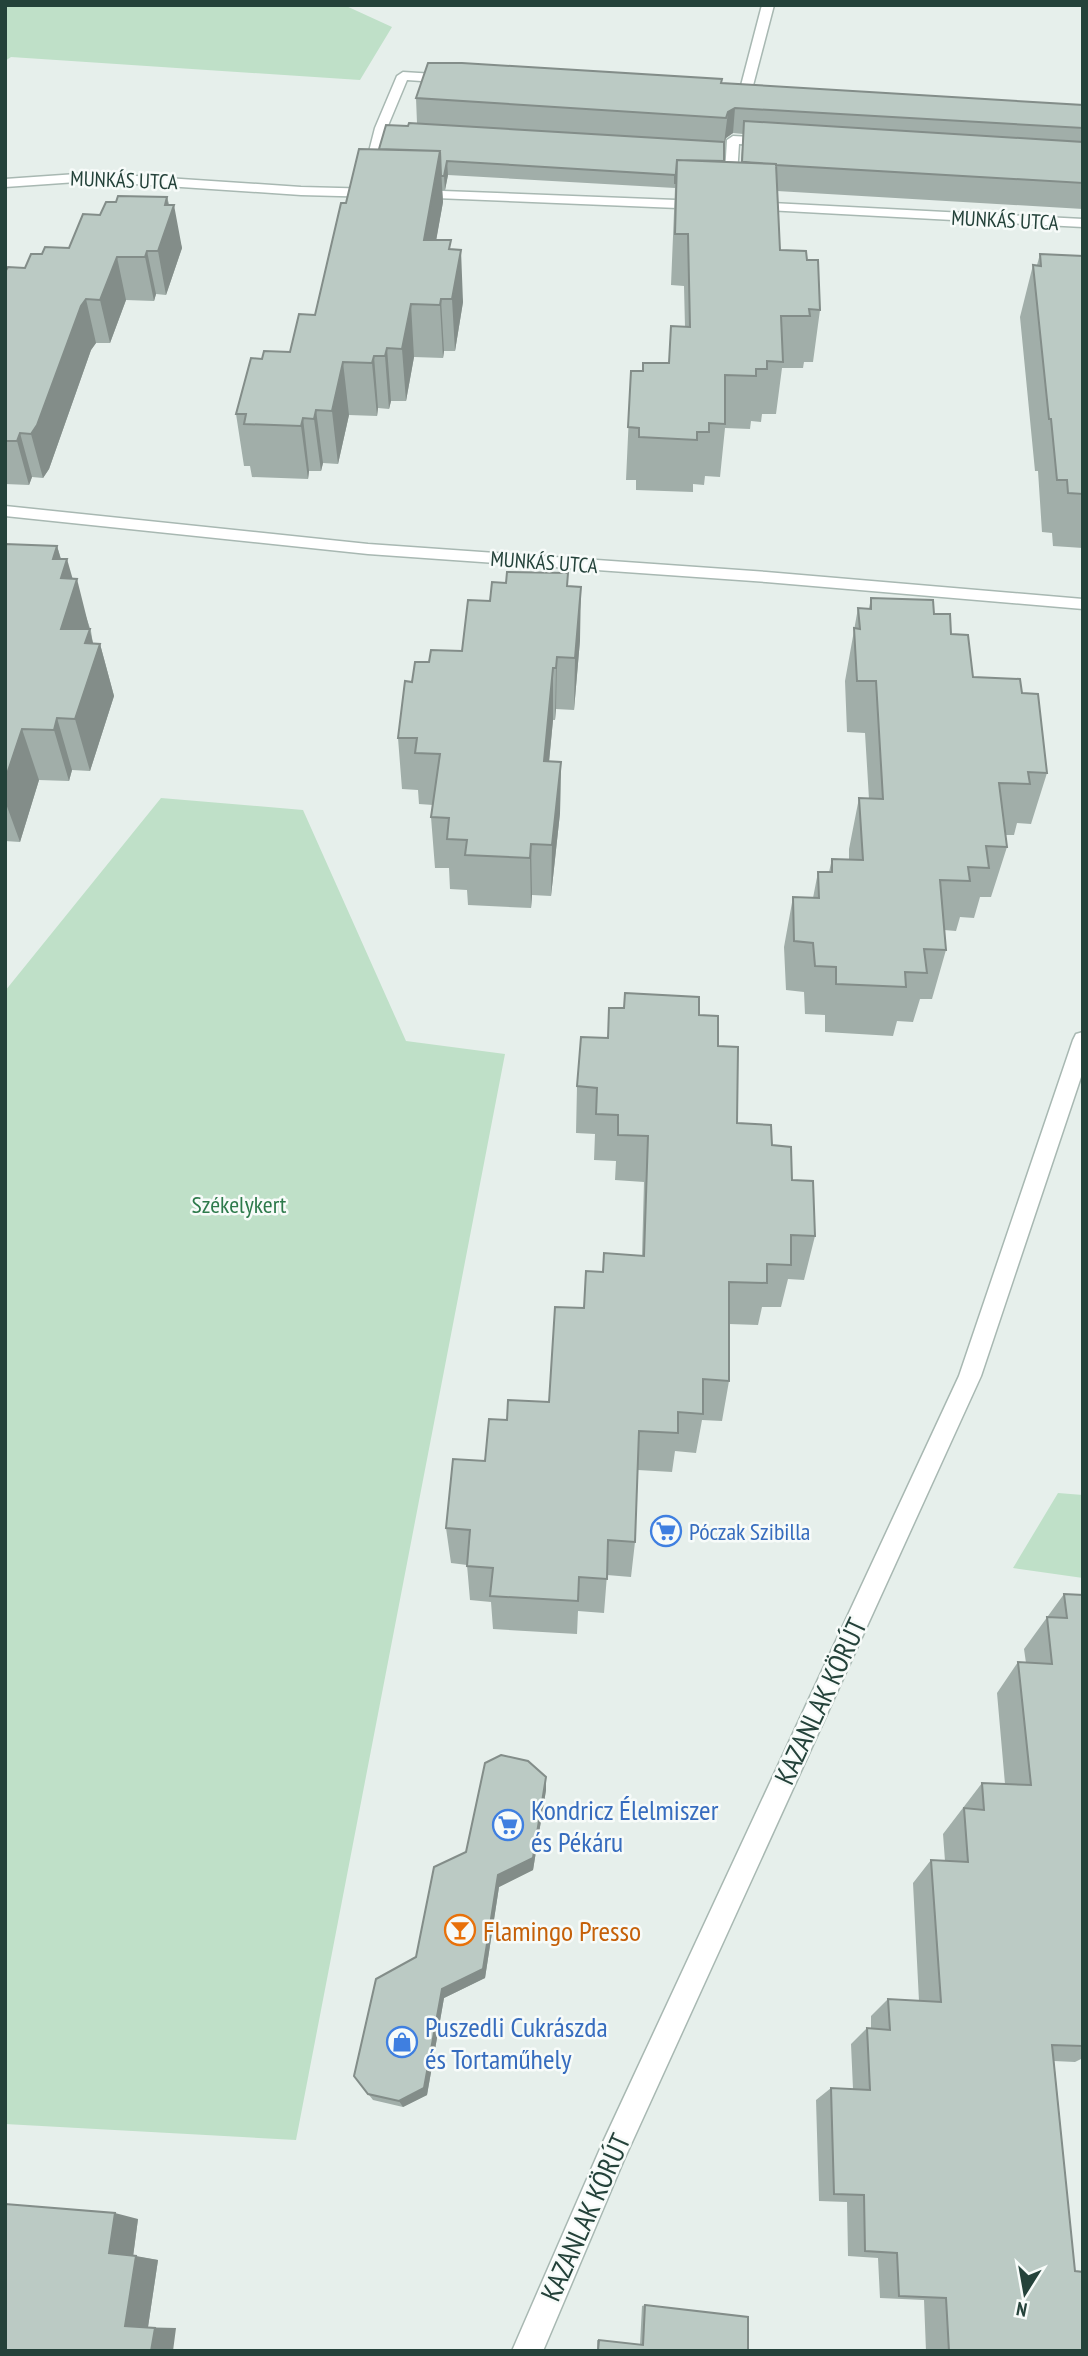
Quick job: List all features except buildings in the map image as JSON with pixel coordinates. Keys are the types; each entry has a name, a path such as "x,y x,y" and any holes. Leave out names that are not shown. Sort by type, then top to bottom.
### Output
{"street":[{"path":"744,97 768,5"},
{"path":"361,192 369,177 382,128 403,76 471,80"},
{"path":"730,96 757,98"},
{"path":"730,206 733,140 787,143"},
{"path":"718,149 732,150"},
{"name":"MUNKÁS UTCA","path":"5,183 91,177 301,191 730,206 1083,223"},
{"name":"MUNKÁS UTCA","path":"5,511 356,548 780,578 1083,604"},
{"name":"KAZANLAK KÖRÚT","path":"527,2351 613,2152 970,1376 1083,1040"}],"green space":[{"path":"5,5 344,5 392,27 360,80 11,57 5,61"},
{"name":"Székelykert","path":"161,798 303,810 406,1041 505,1054 296,2140 5,2124 5,991"},
{"path":"1058,1493 1083,1495 1083,1578 1013,1568"}],"place":[{"name":"Póczak Szibilla","path":"666,1531"},
{"name":"Kondricz Élelmiszer és Pékáru","path":"508,1825"},
{"name":"Flamingo Presso","path":"460,1930"},
{"name":"Puszedli Cukrászda és Tortaműhely","path":"402,2042"}]}
